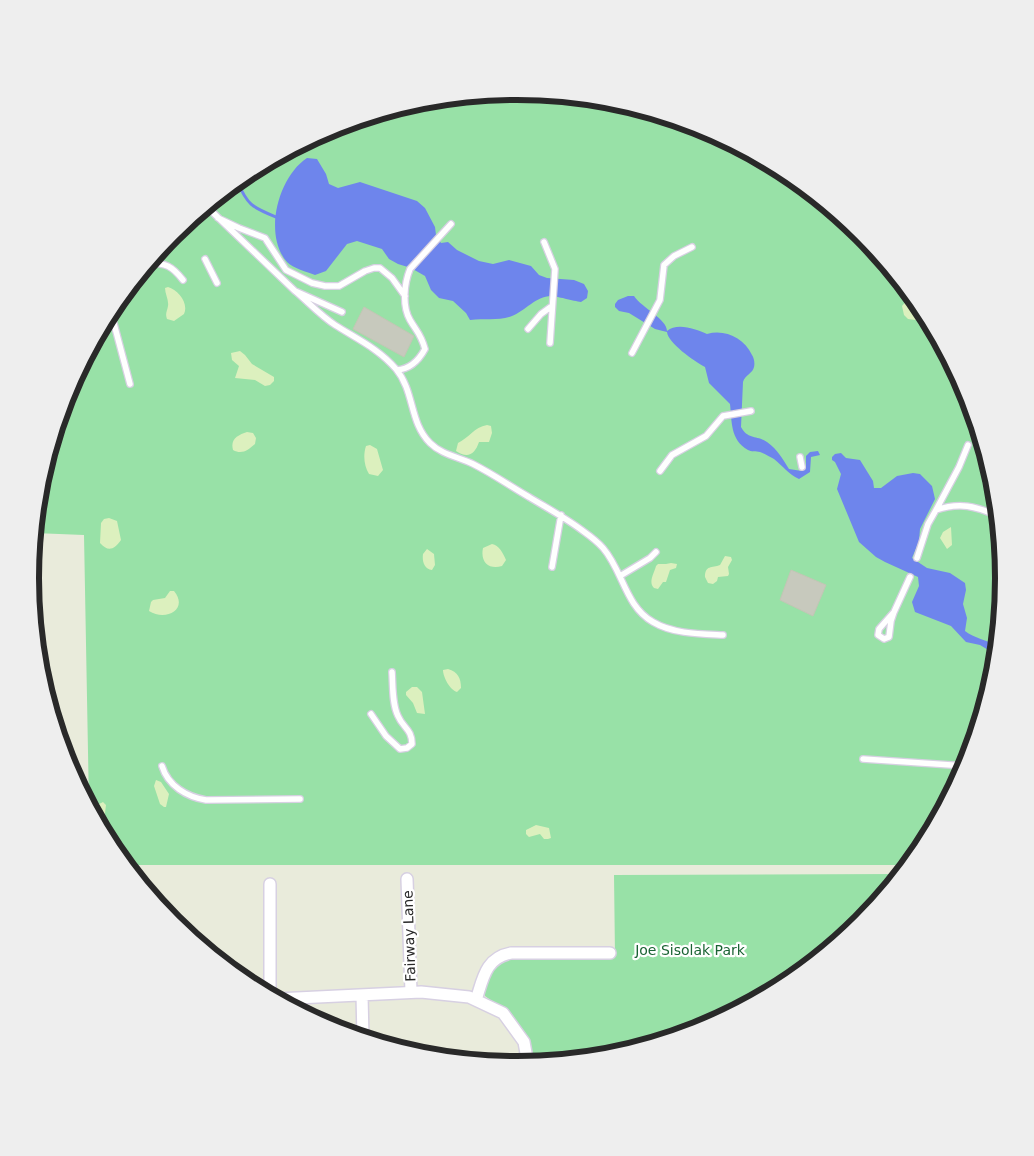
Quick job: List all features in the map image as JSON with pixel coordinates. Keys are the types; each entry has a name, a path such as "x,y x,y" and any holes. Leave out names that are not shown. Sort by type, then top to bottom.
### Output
{"street":[{"name":"Fairway Lane","path":"407,879 410,992"},
{"path":"270,884 270,987"},
{"path":"476,1000 487,968 495,959 503,955 610,953"},
{"path":"289,998 410,992 469,997 503,1013 524,1042 526,1056"},
{"path":"362,994 363,1031"}],"lane":[{"path":"211,211 295,291 333,324 382,353 397,370 412,400 415,419 421,432 430,443 440,451 473,464 502,480 561,515 582,530 604,549 633,602 644,616 654,623 673,629 723,635"},
{"path":"218,218 265,238 286,270 312,283 325,286 339,286 365,271 380,268 392,278 405,296"},
{"path":"397,370 403,370 412,365 420,358 425,349 422,337 410,321 405,310 405,296 410,269 450,224"},
{"path":"544,242 555,269 550,343"},
{"path":"632,353 660,300 664,265 674,256 692,247"},
{"path":"205,259 217,284"},
{"path":"157,263 162,263 176,271 183,280"},
{"path":"295,291 342,312"},
{"path":"528,329 552,303"},
{"path":"114,320 130,384"},
{"path":"660,471 672,455 706,436 723,416 751,412"},
{"path":"917,558 928,524 959,467 968,445"},
{"path":"800,457 802,467"},
{"path":"936,510 964,505 980,508 990,513"},
{"path":"552,567 561,515"},
{"path":"620,576 650,558 656,552"},
{"path":"894,612 910,577"},
{"path":"370,714 386,736 400,749 407,748 412,744 412,736 398,717 395,708 392,672"},
{"path":"864,759 957,766"},
{"path":"162,766 164,775 173,786 194,798 206,800 300,799"}],"green space":[{"path":"517,100 579,104 641,116 671,125 729,149 756,164 783,180 832,218 877,263 896,287 915,312 946,366 970,424 979,454 991,516 994,547 994,609 991,640 979,702 959,761 931,817 915,844 899,865 135,865 119,844 89,791 84,535 41,533 48,485 64,424 88,366 119,312 157,263 202,218 251,180 278,164 305,149 363,125 393,116 455,104"},
{"name":"Joe Sisolak Park","path":"892,874 877,893 832,938 783,976 729,1007 671,1031 641,1040 579,1052 527,1056 504,1010 485,996 487,981 492,971 499,964 504,960 515,957 615,956 614,875"}],"sand":[{"path":"168,287 179,294 185,306 184,314 174,321 166,317 168,304 165,288"},
{"path":"906,301 920,321 908,319 904,315 902,306"},
{"path":"240,351 252,364 274,377 274,381 270,385 265,386 255,380 235,378 239,366 232,360 231,353"},
{"path":"482,426 491,426 492,433 489,442 479,442 475,450 467,455 456,451 458,443"},
{"path":"247,432 253,433 256,438 255,444 242,452 233,450 234,440"},
{"path":"370,445 377,449 383,470 378,476 369,474 365,464 365,449 366,446"},
{"path":"109,518 117,521 121,540 111,549 106,548 100,543 101,523 104,519"},
{"path":"951,527 952,545 947,549 940,538 943,532"},
{"path":"492,544 499,548 505,557 506,560 502,566 489,566 484,561 483,548"},
{"path":"427,549 434,554 435,565 432,570 427,568 423,562 423,554"},
{"path":"725,556 731,557 732,560 728,567 728,576 718,577 717,581 713,584 708,583 705,577 706,570 720,565"},
{"path":"658,564 677,564 676,568 670,570 666,582 663,582 658,589 654,588 651,581 656,566"},
{"path":"170,591 174,591 178,597 179,603 174,612 162,615 149,611 153,600 165,598"},
{"path":"448,669 460,678 461,688 457,692 449,686 444,676 443,670"},
{"path":"412,687 417,687 422,692 425,714 417,713 413,703 406,695 406,692"},
{"path":"156,780 161,782 169,794 166,807 160,804 154,786"},
{"path":"103,802 106,805 104,819 97,806"},
{"path":"536,825 549,828 551,838 544,839 540,834 529,837 526,834 526,830"}],"water":[{"path":"307,158 317,159 326,174 329,184 338,188 360,182 417,201 425,208 441,243 448,242 457,250 479,261 493,264 509,260 531,266 539,275 547,278 574,280 584,284 588,291 587,298 581,302 553,296 540,298 512,316 470,320 466,313 453,301 439,298 431,290 425,276 389,259 382,249 357,241 347,244 326,271 315,275 296,268 287,262 280,251 276,237 275,222 277,207 288,178"},
{"path":"634,296 659,318 667,331 676,327 692,328 707,334 727,334 744,344 753,356 754,364 753,369 743,382 741,427 750,436 771,445 780,454 789,469 802,471 806,467 806,456 810,452 818,451 820,455 811,457 810,472 799,479 774,459 760,452 749,451 742,446 733,430 730,404 709,383 705,367 677,346 668,336 667,332 655,329 629,313 619,311 615,304 618,300"},
{"path":"841,453 846,458 860,460 873,481 874,488 881,488 897,476 913,473 920,474 932,486 935,499 920,529 919,541 912,558 927,568 950,573 965,583 966,590 963,604 967,618 965,631 991,643 989,651 980,645 966,642 951,626 915,612 912,602 919,586 918,577 876,557 859,542 837,489 841,474 832,460 835,454"}],"building":[{"path":"364,307 414,336 404,357 353,329"},
{"path":"791,570 826,585 813,616 780,600"}],"waterway":[{"path":"240,188 252,205 276,217"}]}
